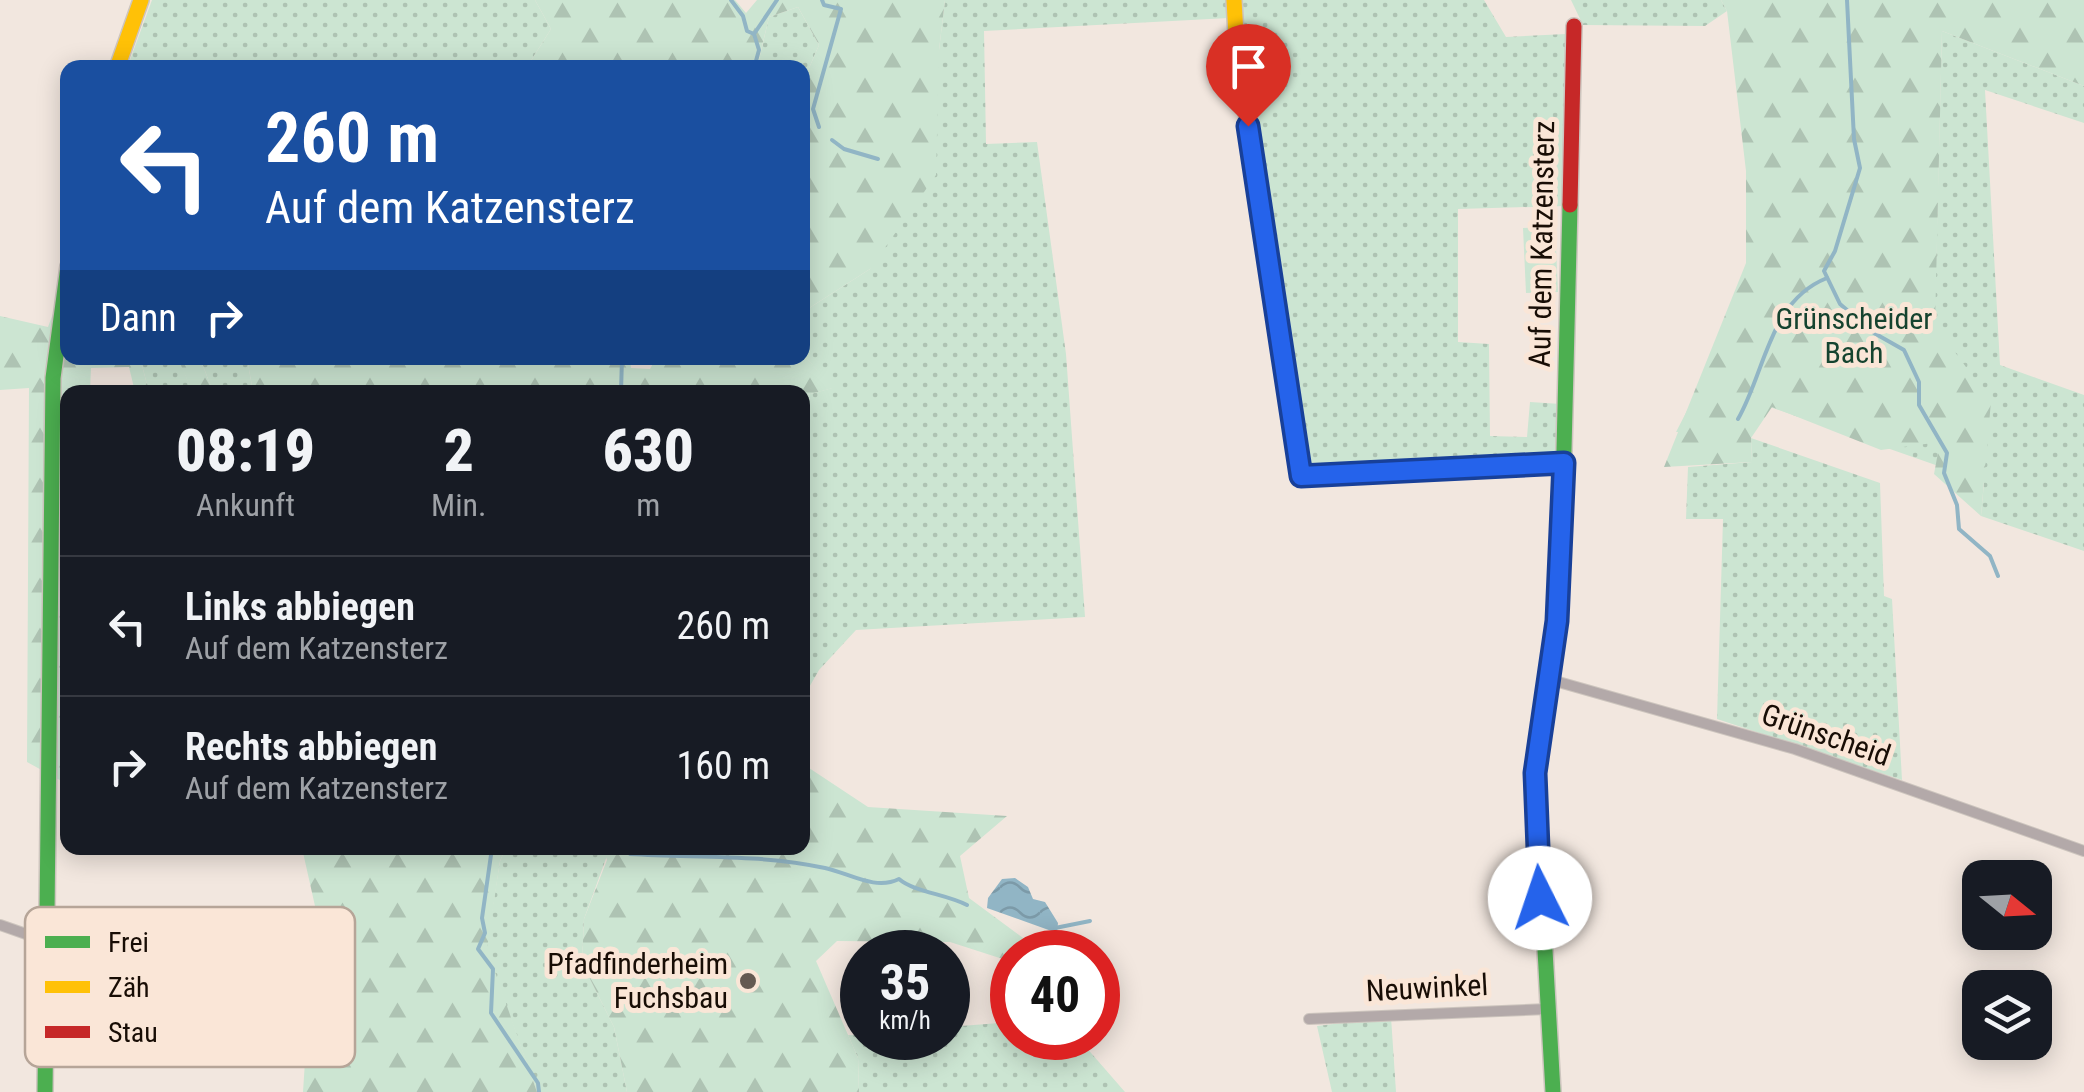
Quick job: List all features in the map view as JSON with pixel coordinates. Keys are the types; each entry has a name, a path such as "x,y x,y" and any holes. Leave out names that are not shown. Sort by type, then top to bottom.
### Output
{"street":[{"path":"120,60 141,0"},
{"path":"1234,0 1237,52 1301,476 1564,463"},
{"name":"Auf dem Katzensterz","path":"1552,1092 1535,773 1561,572 1574,26"},
{"path":"47,907 52,738 53,378 60,326"},
{"name":"Grünscheid","path":"1548,679 1780,744 2084,851"},
{"path":"0,925 25,933"},
{"name":"Neuwinkel","path":"1309,1019 1547,1010"},
{"path":"45,1067 45,1092"}],"green space":[{"path":"152,0 535,0 551,29 531,60 130,60"},
{"path":"535,0 735,0 746,13 757,0 945,0 939,50 936,175 870,269 810,308 810,66 819,45 798,7 769,17 759,60 531,60 551,29"},
{"path":"945,0 1228,0 1229,18 984,31 986,144 1037,142 1066,354 1085,617 856,630 819,670 810,686 810,394 832,388 810,362 810,308 870,269 939,50"},
{"path":"1239,0 1484,0 1506,37 1566,34 1565,206 1458,209 1458,342 1489,344 1490,436 1527,437 1530,402 1561,404 1560,460 1308,468"},
{"path":"1571,0 1721,0 1727,11 1705,26 1583,25"},
{"path":"1721,0 2084,0 2084,86 1942,31 1935,325 1991,401 1981,516 1934,474 1940,442 1881,450 1772,407 1751,438 1752,462 1664,467 1746,263 1746,171 1727,11"},
{"path":"798,7 819,45 810,66 810,60 759,60 769,17"},
{"path":"1942,31 2084,86 2084,123 1985,90 2000,365 2084,395 2084,551 1981,516 1984,482 1750,400 1749,430 1676,432 1707,372 1936,264"},
{"path":"1555,226 1558,292 1526,293 1523,228"},
{"path":"60,294 60,365 142,365 147,385 133,385 129,367 91,368 90,385 60,385 60,780 27,762 29,388 0,390 0,316 48,327"},
{"path":"810,362 833,388 810,394 810,385 252,385 248,365 631,365 650,369 652,365 810,365"},
{"path":"142,365 182,365 189,385 147,385"},
{"path":"181,365 203,365 210,385 189,385"},
{"path":"203,365 248,365 252,385 210,385"},
{"path":"1751,438 1880,483 1884,596 1892,599 1902,780 1717,719 1723,519 1686,519 1688,467 1752,462"},
{"path":"810,769 868,807 1007,816 960,856 969,898 1012,930 990,930 990,955 970,948 970,930 840,930 840,941 816,961 840,1016 840,1060 858,1060 859,1092 627,1092 614,1027 582,963 584,919 607,860 605,855 810,855"},
{"path":"304,855 503,855 487,949 537,1092 303,1092 305,1067 355,1067 355,907 315,906"},
{"path":"503,855 607,855 584,919 582,963 614,1027 627,1092 537,1092 486,949"},
{"path":"1391,1017 1396,1092 1332,1092 1317,1026"},
{"path":"990,1024 990,1060 1097,1060 1125,1092 859,1092 858,1060 970,1060 970,1025"}],"water":[{"path":"1015,878 1028,887 1033,899 1045,902 1058,923 1057,930 987,908 988,898 1002,879"}],"waterway":[{"path":"731,0 743,16 747,31 754,34"},
{"path":"756,60 759,50 754,34 777,0"},
{"path":"819,127 813,109 841,9 824,5 822,0"},
{"name":"Grünscheider Bach","path":"1847,0 1854,139 1860,168 1835,251 1824,271 1840,304 1874,333 1904,350 1919,382 1919,405 1947,453 1944,473 1957,505 1959,529 1990,556 1998,576"},
{"path":"832,140 844,149 878,159"},
{"path":"1738,419 1781,320 1808,289 1827,278"},
{"path":"621,385 622,365"},
{"path":"491,855 482,918 485,933 478,949 493,969 491,1013 538,1083 539,1092"},
{"path":"660,855 752,858 825,868 871,882 899,879 967,905"},
{"path":"1055,928 1090,921"}],"traffic: fast":[{"path":"1553,1092 1535,773 1561,572 1570,205"},
{"path":"47,907 53,378 60,326"},
{"path":"1382,472 1565,463"},
{"path":"45,1067 45,1092"}],"traffic: slow":[{"path":"120,60 141,0"},
{"path":"1234,0 1237,52 1301,476 1382,472"}],"traffic: jam":[{"path":"1570,205 1574,26"}],"place":[{"name":"Pfadfinderheim Fuchsbau","path":"748,981"}],"route":[{"path":"1248,126 1301,476 1564,463 1557,621 1535,773 1540,898"}]}
